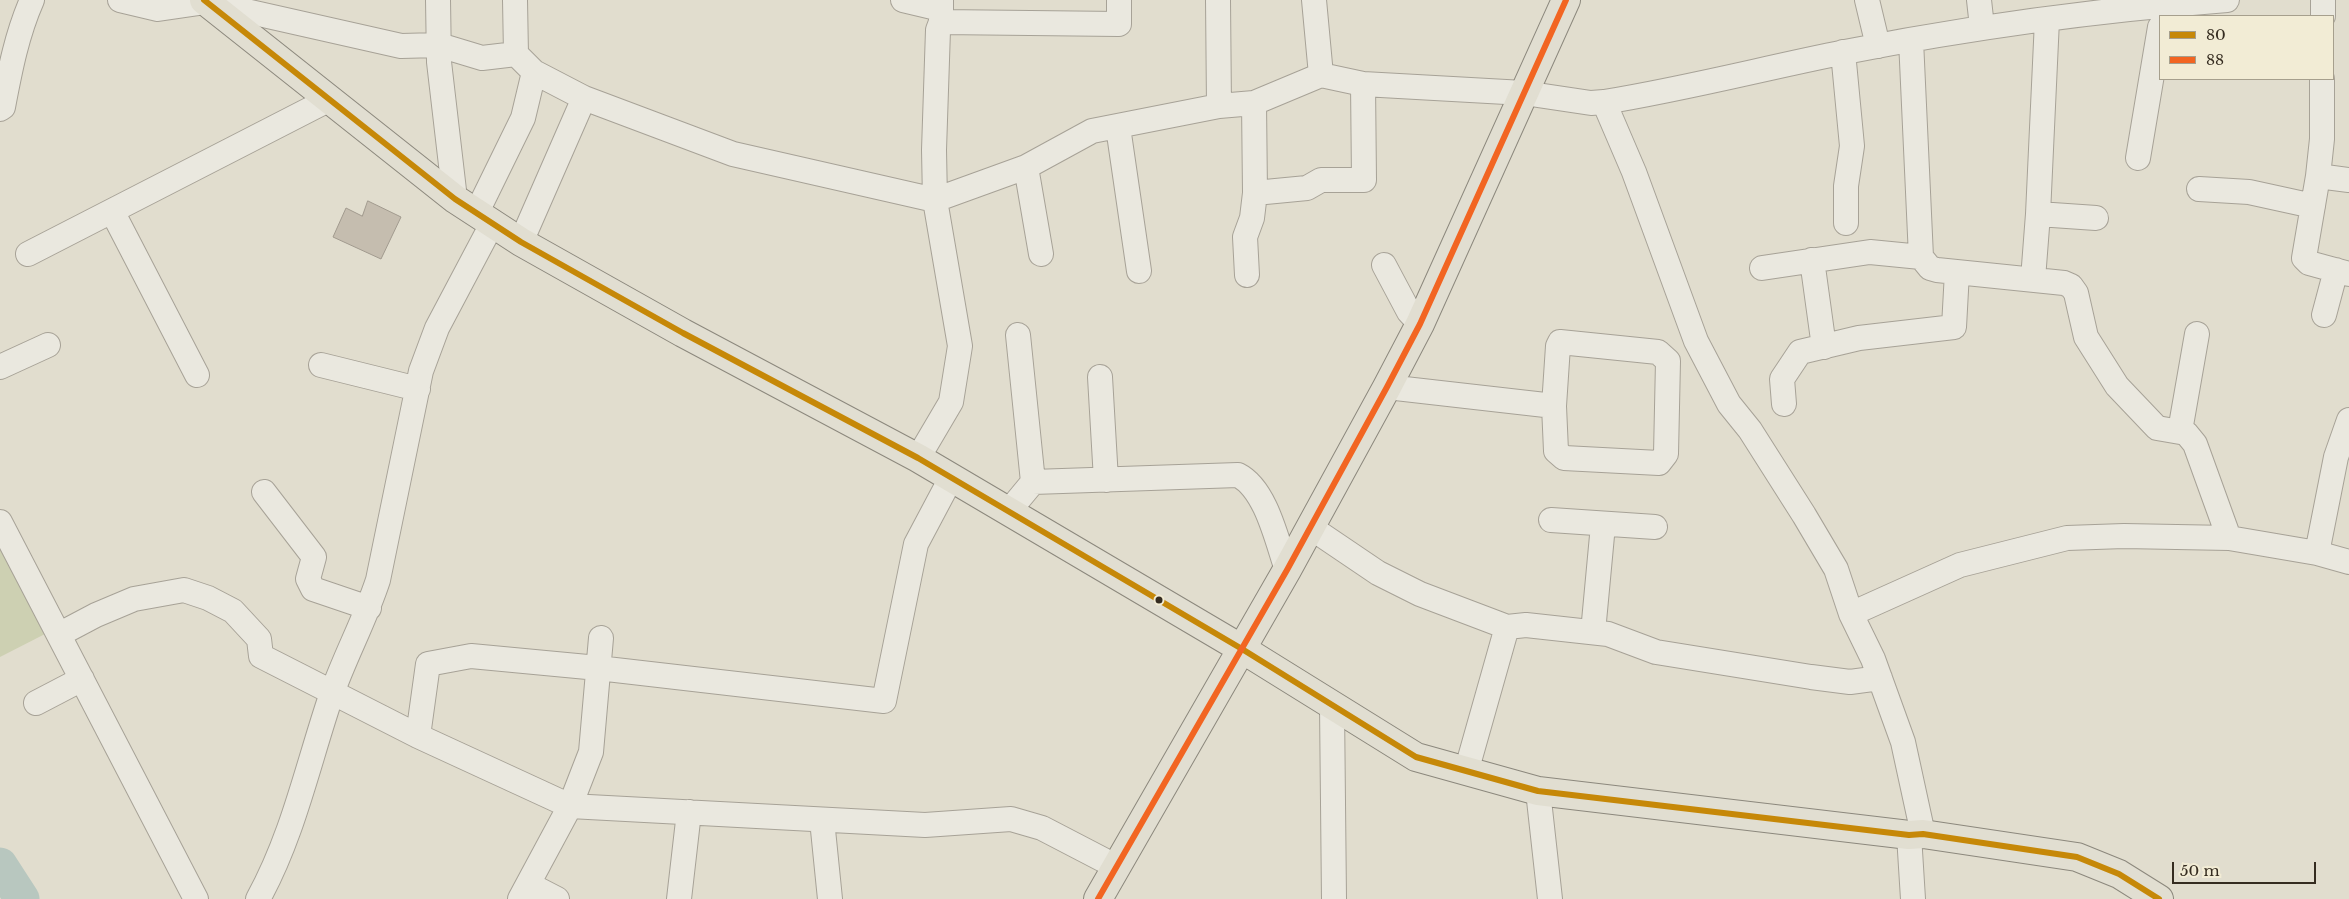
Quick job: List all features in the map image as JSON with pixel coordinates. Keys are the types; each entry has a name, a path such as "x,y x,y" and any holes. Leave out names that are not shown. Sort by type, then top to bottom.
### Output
{"main road":[{"path":"1098,899 1287,570 1420,324 1566,0"},
{"path":"205,1 328,100 474,213 521,242 683,333 918,458 1242,649 1416,756 1538,792 1916,834 2077,857 2119,874 2159,899"}],"street":[{"path":"0,109 3,107 10,66 23,20 32,0"},
{"path":"120,0 158,10 205,1 401,46 439,44 482,58 516,54"},
{"path":"438,0 439,62 474,213"},
{"path":"514,0 516,54 534,72 584,98 733,154 935,200 1026,167 1092,131 1219,106 1254,103 1321,75 1363,84 1524,93 1591,103 1604,102 1843,52 1982,27 2156,11 2228,0"},
{"path":"903,0 941,10 1119,24 1119,0"},
{"path":"1218,0 1219,106"},
{"path":"1314,0 1321,75"},
{"path":"1868,0 1878,46"},
{"path":"1979,0 1982,27"},
{"path":"2323,0 2323,15"},
{"path":"918,458 951,402 960,346 935,200 938,40 941,10"},
{"path":"2138,158 2156,11"},
{"path":"2033,279 2047,20"},
{"path":"1910,40 1922,257 1930,268 2064,282 2072,286 2076,293 2086,337 2116,386 2157,428 2180,431 2186,434 2195,444 2229,538"},
{"path":"1843,52 1852,146 1846,186 1846,223"},
{"path":"258,899 283,850 332,693 369,608 378,580 421,371 474,213 523,118 534,72"},
{"path":"2322,80 2322,139 2318,176 2304,258 2309,263 2343,272 2324,316"},
{"path":"1254,193 1307,188 1321,180 1364,180 1363,84"},
{"path":"521,242 584,98"},
{"path":"28,254 328,100"},
{"path":"1604,102 1634,172 1696,341 1729,404 1750,430 1836,569 1851,614 1880,678 1903,742 1916,834 1913,899"},
{"path":"1247,275 1245,237 1252,218 1254,193 1254,103"},
{"path":"1118,127 1139,271"},
{"path":"1026,167 1042,254"},
{"path":"2318,176 2349,180"},
{"path":"2199,189 2249,192 2312,206"},
{"path":"112,211 197,375"},
{"path":"2038,214 2096,218"},
{"path":"1762,268 1870,252 1922,257"},
{"path":"1812,260 1824,347"},
{"path":"1384,265 1409,312 1420,324"},
{"path":"1784,404 1782,379 1800,352 1859,338 1954,327 1957,272"},
{"path":"1009,511 1033,482 1018,334"},
{"path":"2180,431 2197,334"},
{"path":"1560,342 1658,352 1668,361 1666,454 1659,463 1564,458 1556,451 1554,406 1558,346 1560,342"},
{"path":"0,367 48,345"},
{"path":"321,365 418,389"},
{"path":"1100,377 1106,480"},
{"path":"1387,387 1554,406"},
{"path":"2317,553 2342,459 2349,420"},
{"path":"1033,482 1238,474 1247,479 1260,497 1287,570"},
{"path":"418,736 428,664 472,656 598,668 884,701 916,544 951,478"},
{"path":"264,492 314,557 308,579 313,589 369,608"},
{"path":"1551,520 1655,527"},
{"path":"0,522 60,634 196,899"},
{"path":"1594,632 1603,524"},
{"path":"1310,527 1378,573 1420,594 1507,627 1526,625 1608,634 1656,652 1811,677 1850,682 1880,678"},
{"path":"1851,614 1960,565 2067,538 2124,536 2229,538 2317,553 2349,562"},
{"path":"60,634 96,615 134,599 184,590 208,598 233,611 259,639 261,656 418,736 570,806 925,825 1011,819 1042,828 1117,867"},
{"path":"1466,772 1507,627"},
{"path":"557,899 524,892 570,806 591,752 601,638"},
{"path":"36,703 82,679"},
{"path":"1332,706 1334,899"},
{"path":"1538,792 1550,899"},
{"path":"679,899 688,812"},
{"path":"822,820 830,899"}],"green space":[{"path":"0,547 45,634 0,657"}],"building":[{"path":"368,201 401,217 381,259 333,237 346,208 362,216"}],"waterway":[{"path":"0,865 22,899"}],"transit line":[{"name":"80","path":"204,0 455,199 521,242 683,333 918,458 1242,649 1416,757 1538,791 1909,835 1923,834 2077,857 2119,874 2159,899"},
{"name":"88","path":"1098,899 1287,570 1420,324 1566,0"}]}
